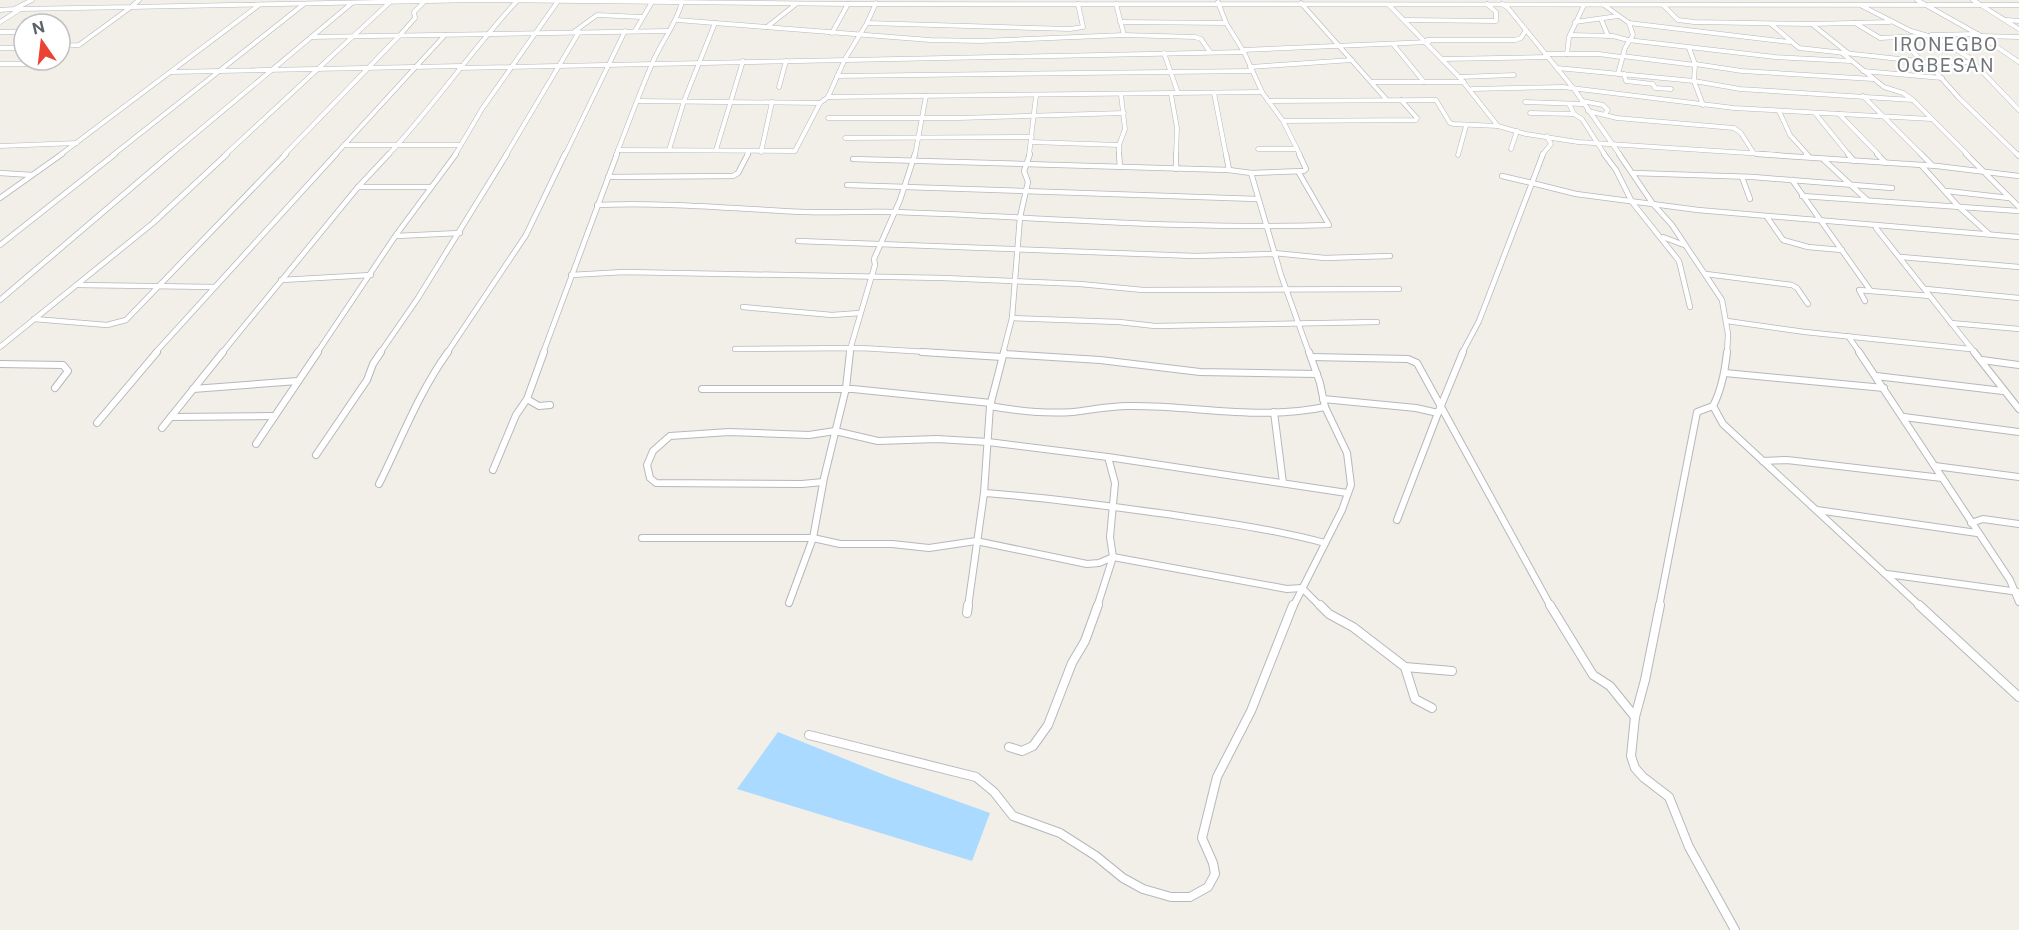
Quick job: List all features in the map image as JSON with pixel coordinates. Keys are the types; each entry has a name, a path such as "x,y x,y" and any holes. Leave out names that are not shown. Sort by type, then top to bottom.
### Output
{"street":[{"path":"14,9 32,0"},
{"path":"72,46 79,45 138,0"},
{"path":"0,245 309,0"},
{"path":"0,10 518,0 751,1 848,4 877,2 1078,4 1343,2 1389,5 1502,3 1584,5 1594,2 1663,5 2019,5"},
{"path":"162,428 358,187 418,123 487,33 518,0"},
{"path":"1917,0 1980,35 2019,62"},
{"path":"1973,0 2019,29"},
{"path":"256,444 460,145 482,109 558,1"},
{"path":"34,320 118,323 126,320 400,36 415,18 414,12 424,2"},
{"path":"635,31 652,2"},
{"path":"493,470 502,455 518,408 527,399 597,205 652,63 668,31 677,20 682,2"},
{"path":"618,150 761,152 796,150 820,103 828,97 845,59 877,2"},
{"path":"853,159 1299,173 1306,169 1297,149 1283,121 1262,92 1244,51 1226,23 1218,2"},
{"path":"0,300 270,69 352,3"},
{"path":"0,347 79,285 182,196 389,3"},
{"path":"767,27 796,3"},
{"path":"1301,3 1386,99"},
{"path":"1496,12 1502,3"},
{"path":"1502,3 1574,89 1588,112 1634,173 1653,204 1672,225 1722,300 1727,321 1725,373 1719,395 1713,406 1697,412 1645,680 1635,717 1631,756 1635,768 1642,777 1669,797 1689,847 1735,930"},
{"path":"832,33 848,4"},
{"path":"867,23 1070,29 1083,27 1078,4"},
{"path":"1116,4 1124,35"},
{"path":"1404,20 1497,20 1496,12 1487,4"},
{"path":"1603,4 1629,23 1790,42"},
{"path":"0,198 77,143 259,5"},
{"path":"1389,5 1428,41 1472,89 1498,126"},
{"path":"1567,54 1570,35 1584,5"},
{"path":"1663,5 1680,20 1770,24 1890,22"},
{"path":"1858,5 1890,22 1950,45 1974,62 2019,111"},
{"path":"0,22 20,9"},
{"path":"315,455 367,380 374,364 460,232 577,32 597,15 642,17"},
{"path":"1575,22 1618,16"},
{"path":"1601,19 1608,36"},
{"path":"677,20 859,35 980,41 1124,35 1198,37 1210,52"},
{"path":"2006,20 2019,21"},
{"path":"1120,22 1226,23"},
{"path":"1629,23 1633,35 1628,40 1621,57 1621,74 1626,81 1653,84 1655,88 1671,89"},
{"path":"1854,23 1880,38 1980,35 2019,37"},
{"path":"669,150 684,101 715,24"},
{"path":"1184,24 1189,37"},
{"path":"1770,24 1799,48 1927,62 1974,62"},
{"path":"1812,24 1848,53"},
{"path":"170,72 1244,51 1428,41 1515,40 1521,38 1526,30"},
{"path":"311,37 668,31"},
{"path":"379,484 416,412 428,380 456,343 522,242 625,32"},
{"path":"97,423 214,287 445,34"},
{"path":"1570,35 1608,36 1689,48 1775,57 1850,61"},
{"path":"1899,38 1920,60"},
{"path":"1393,44 1424,82"},
{"path":"1689,48 1690,57 1695,64 1694,81 1703,105"},
{"path":"1164,53 1168,72 1178,93"},
{"path":"1842,53 1873,79 1913,100 2019,207"},
{"path":"1443,58 1599,54 1752,72 1873,79"},
{"path":"837,76 1168,72 1251,69 1352,60"},
{"path":"716,150 743,61"},
{"path":"779,87 786,61"},
{"path":"1927,62 1975,114 2019,156"},
{"path":"1557,68 1694,81 1778,92 1913,100"},
{"path":"1862,71 1942,78"},
{"path":"1459,76 1514,75"},
{"path":"1372,82 1464,82"},
{"path":"1472,89 1557,87 1703,105 1931,119"},
{"path":"828,97 1262,92"},
{"path":"1214,93 1229,170"},
{"path":"1171,94 1177,128 1176,169"},
{"path":"1120,167 1119,145 1125,129 1121,95"},
{"path":"789,603 813,538 823,482 846,389 850,348 874,259 896,212 915,162 926,96"},
{"path":"967,613 975,541 984,493 990,405 1012,318 1016,249 1028,179 1024,171 1028,165 1032,140 1036,96"},
{"path":"1862,96 1932,166"},
{"path":"1283,121 1416,120 1417,118 1401,100"},
{"path":"1268,101 1437,100 1450,123 1466,126 1498,126 1595,143 1922,165 2019,177"},
{"path":"638,101 820,103"},
{"path":"761,152 772,102"},
{"path":"1525,102 1569,104 1583,102 1604,105 1608,110 1605,114"},
{"path":"1569,104 1574,114"},
{"path":"2012,104 2019,104"},
{"path":"1779,111 1790,135 1810,158"},
{"path":"1588,112 1617,118 1734,128 1741,133 1753,152"},
{"path":"1582,119 1588,112"},
{"path":"828,118 1124,113"},
{"path":"1530,113 1574,114 1582,119 1595,143 1617,171 1632,201 1662,237 1681,266 1690,307"},
{"path":"1815,113 1854,161"},
{"path":"1839,114 1886,163"},
{"path":"1458,156 1466,126"},
{"path":"1511,149 1517,131"},
{"path":"1397,520 1438,413 1494,284 1540,158 1551,144 1548,136"},
{"path":"845,138 1032,140 1119,145"},
{"path":"0,146 77,143"},
{"path":"344,145 460,145"},
{"path":"1258,149 1297,149"},
{"path":"608,177 733,176 738,173 749,151"},
{"path":"1823,159 1867,200"},
{"path":"1922,165 1958,206 1989,234"},
{"path":"0,173 33,175"},
{"path":"809,735 976,777 994,792 1014,816 1060,833 1096,856 1123,879 1143,890 1171,897 1190,897 1208,887 1215,874 1213,863 1202,838 1216,777 1251,711 1302,588 1342,510 1351,485 1347,453 1324,403 1317,374 1285,288 1251,173"},
{"path":"597,205 651,202 808,212 896,212 1267,227 1329,225 1299,173"},
{"path":"1634,173 1850,183 1892,188"},
{"path":"1502,176 1571,194 1653,204 1876,228 2019,237"},
{"path":"1742,177 1750,199"},
{"path":"1792,180 1870,290"},
{"path":"1625,189 1639,184"},
{"path":"847,185 905,185 1257,198"},
{"path":"358,187 431,187"},
{"path":"1947,191 2010,198"},
{"path":"1802,196 1958,206 2019,207"},
{"path":"1767,217 1783,240 1808,247 1842,250"},
{"path":"1876,228 1926,289 1970,349 1982,360 2003,391 2018,407"},
{"path":"396,236 460,232"},
{"path":"1662,237 1685,245"},
{"path":"798,241 1195,256 1275,254 1335,258 1390,256"},
{"path":"1901,257 2019,267"},
{"path":"571,275 624,272 870,276 1015,281 1143,290 1399,289"},
{"path":"1706,274 1792,285 1797,288 1808,304"},
{"path":"281,280 371,275"},
{"path":"79,285 156,288 214,287"},
{"path":"1926,289 2019,298"},
{"path":"1865,301 1858,291 1870,290 1930,296"},
{"path":"743,307 832,315 860,313"},
{"path":"1012,318 1165,326 1377,322"},
{"path":"1727,321 1970,349"},
{"path":"1951,323 2019,329"},
{"path":"1848,336 1904,417 1971,524 2010,580 2019,602"},
{"path":"735,349 850,348 1100,360 1200,372 1317,374"},
{"path":"1311,357 1414,360 1442,405 1538,585 1593,675 1606,683 1635,717"},
{"path":"1982,360 2019,364"},
{"path":"0,364 63,365 68,371 55,388"},
{"path":"1725,373 1884,388"},
{"path":"1876,376 2003,391"},
{"path":"193,389 298,381"},
{"path":"702,389 846,389 990,405 1009,410 1058,412 1126,406 1274,412 1324,403 1416,408 1438,413"},
{"path":"527,399 539,406 550,405"},
{"path":"1713,406 1723,424 2019,697"},
{"path":"1274,412 1283,483"},
{"path":"171,417 274,416"},
{"path":"1904,417 2019,432"},
{"path":"823,482 802,484 656,483 650,480 645,470 663,439 670,436 729,432 809,435 835,431 878,441 937,439 988,442 1108,457 1347,493"},
{"path":"1009,747 1022,751 1034,746 1048,725 1072,663 1085,641 1113,557 1110,537 1115,483 1108,457"},
{"path":"1763,461 1786,460 1942,478"},
{"path":"1934,466 1949,470 2019,477"},
{"path":"984,493 1023,494 1285,532 1324,543"},
{"path":"1816,510 1977,533"},
{"path":"1971,524 1983,519 2019,524"},
{"path":"642,538 813,538 840,544 892,544 929,548 975,541 1087,564 1099,563 1113,557 1287,590 1302,588"},
{"path":"1886,574 2016,592"},
{"path":"1302,588 1329,614 1353,627 1405,667 1452,671"},
{"path":"1405,667 1414,699 1432,708"}],"water":[{"path":"778,732 887,776 990,813 972,861 737,789"}],"district":[{"name":"IRONEGBO OGBESAN","path":"1946,55"}]}
